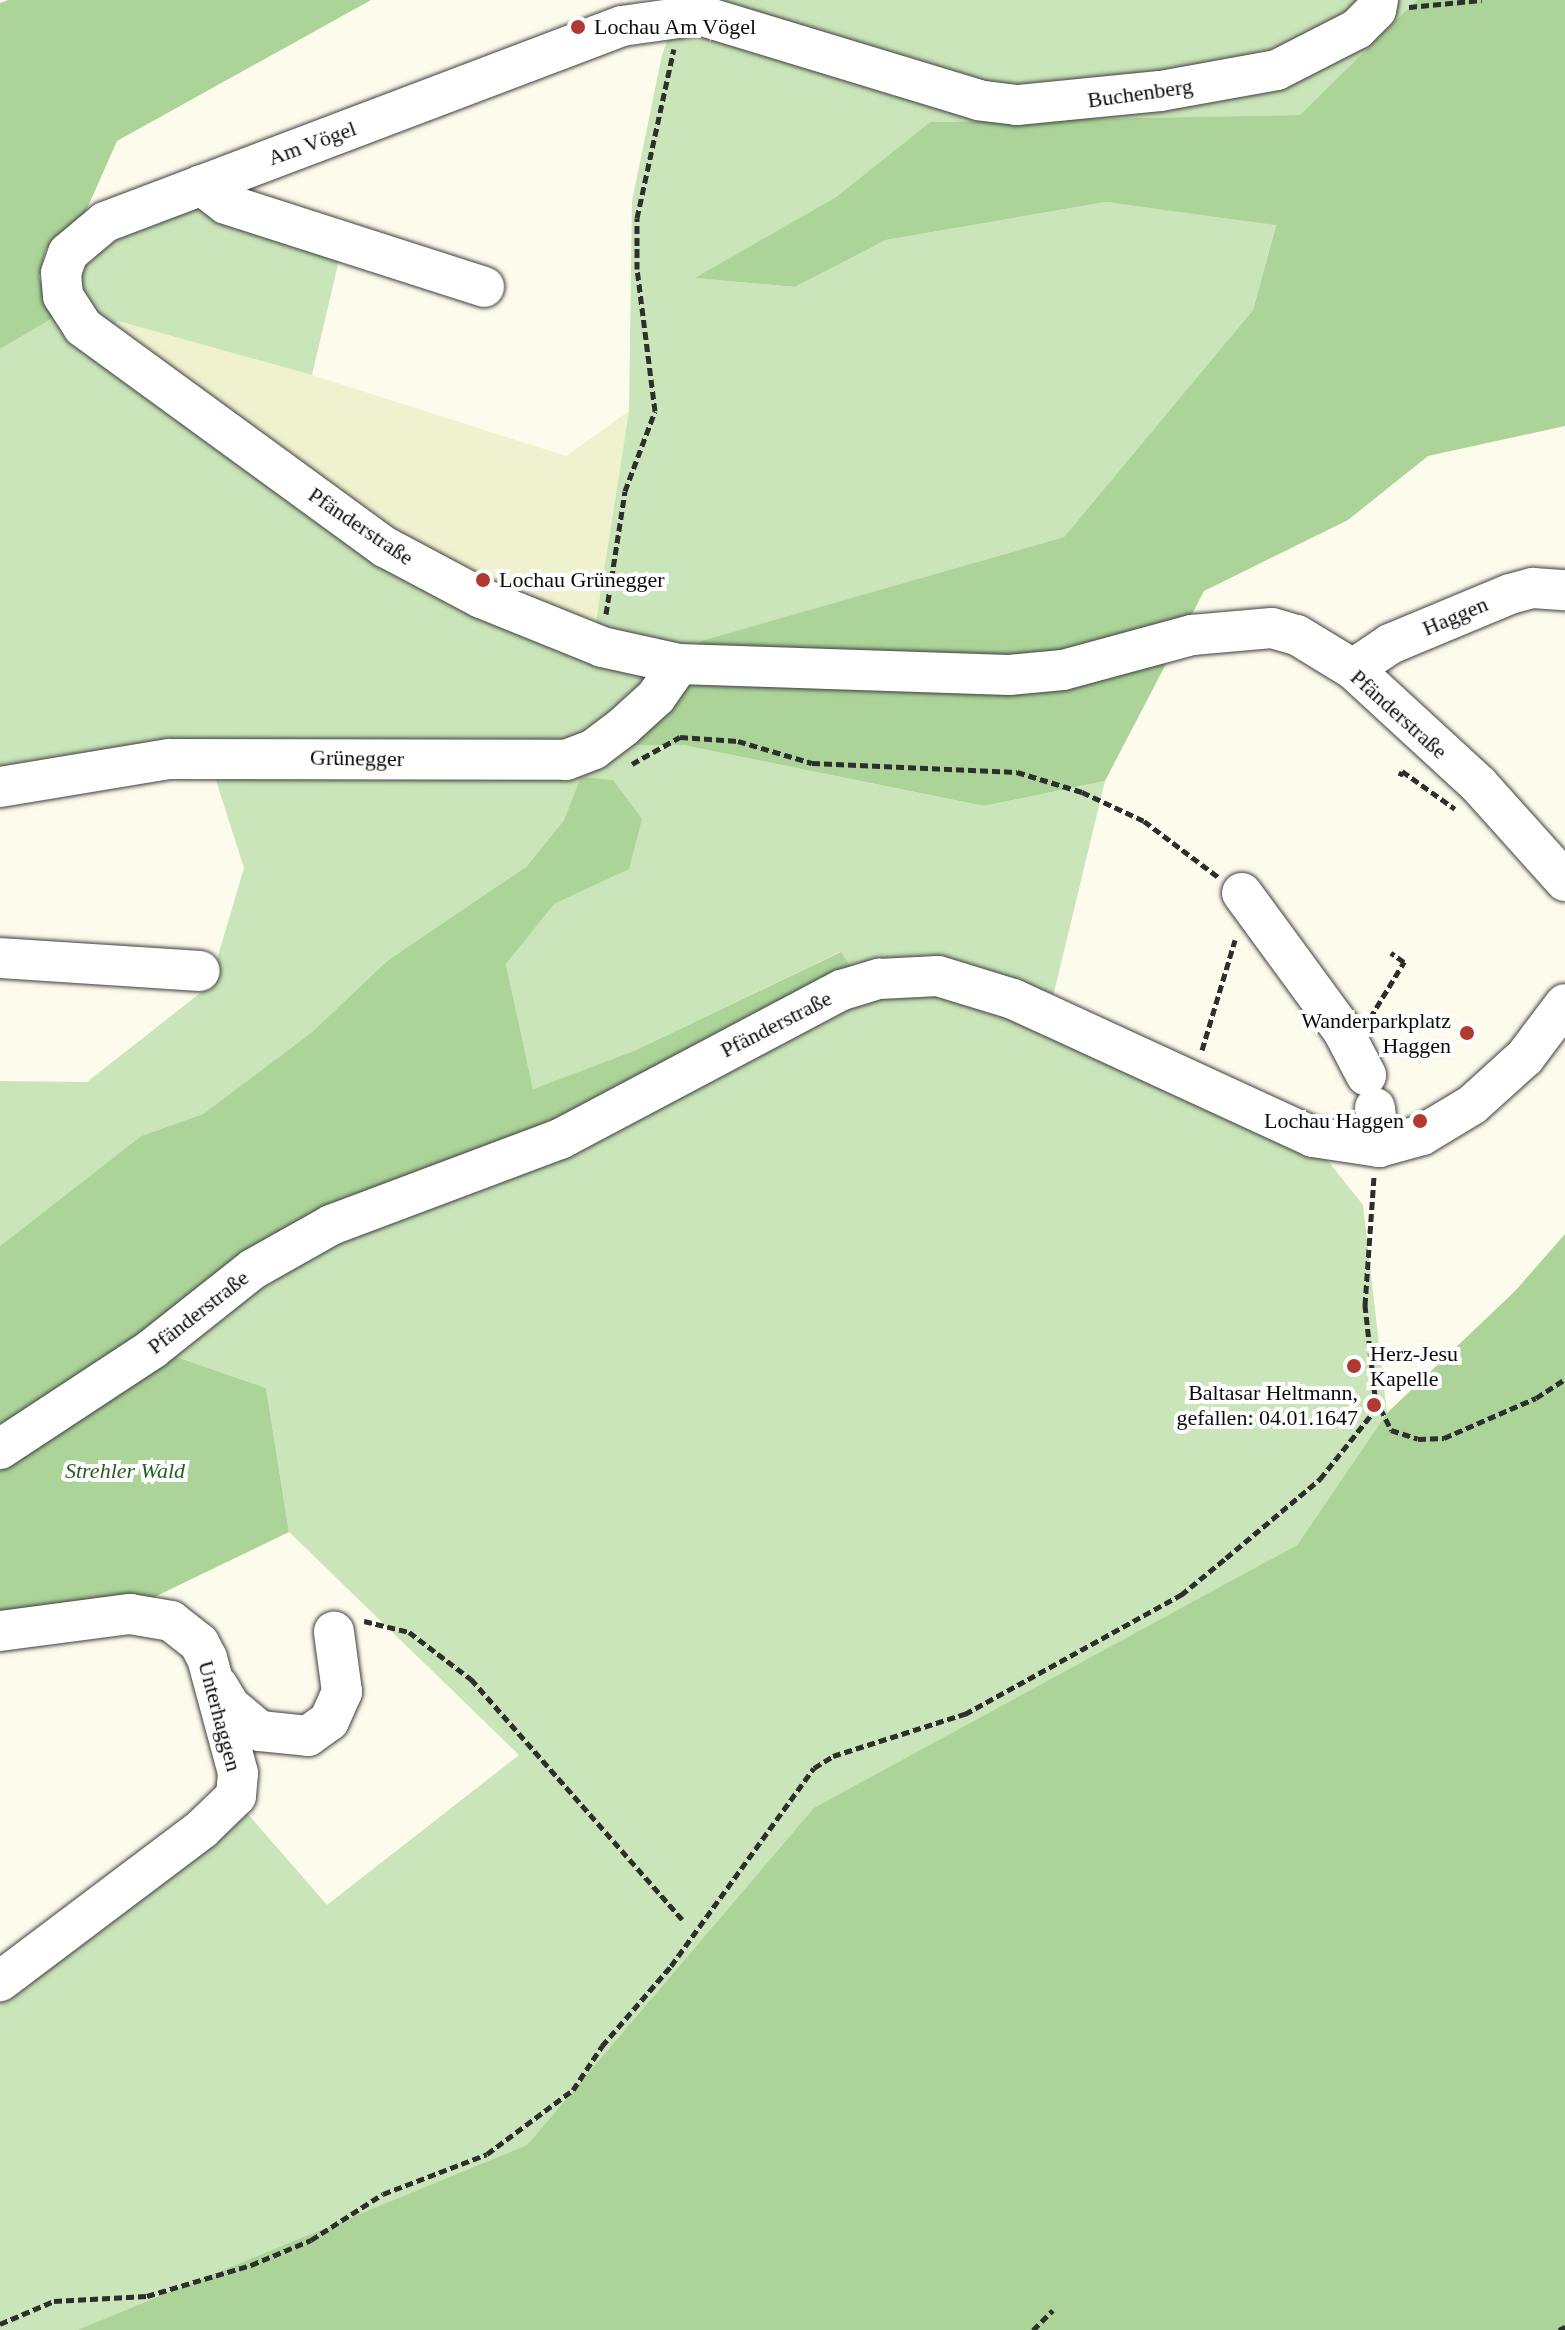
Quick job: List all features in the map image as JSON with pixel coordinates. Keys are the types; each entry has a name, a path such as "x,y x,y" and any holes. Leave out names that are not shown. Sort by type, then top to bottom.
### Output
{"street":[{"name":"Buchenberg","path":"879,69 998,104 1072,102 1277,70 1335,44 1377,5"},
{"name":"Am Vögel","path":"63,296 65,261 85,236 105,222 201,185 600,16 685,15 761,30 879,69"},
{"path":"201,185 226,204 484,287"},
{"name":"Pfänderstraße","path":"63,296 83,327 385,547 481,598 602,647 679,664 1009,675 1063,670 1192,635 1244,627 1297,635 1353,669 1479,785 1565,881"},
{"name":"Haggen","path":"1353,669 1390,644 1510,594 1533,588 1565,590"},
{"name":"Grünegger","path":"0,787 169,759 551,762 594,749 644,709 679,664"},
{"path":"1240,912 1368,1096"},
{"path":"0,958 200,971"},
{"name":"Pfänderstraße","path":"0,1449 152,1349 253,1269 331,1225 560,1139 855,986 909,974 938,976 1079,1025 1313,1137 1368,1096 1422,1135 1472,1105 1525,1057 1565,1004"},
{"name":"Unterhaggen","path":"0,1631 149,1615 188,1632 199,1643 214,1679 238,1773 236,1796 202,1829 0,1981"},
{"path":"214,1679 230,1706 260,1731 308,1736 329,1721 342,1692 334,1632"}],"path":[{"path":"1377,5 1482,0"},
{"path":"602,647 620,510 655,411 637,269 641,191 685,15"},
{"path":"594,749 613,770 680,737 738,741 812,763 1017,772 1082,792 1144,821 1240,912 1193,1081"},
{"path":"1391,953 1404,962 1368,1096 1365,1284 1375,1396 1391,1430 1418,1439 1444,1438 1536,1398 1565,1379"},
{"path":"0,2324 54,2301 147,2296 251,2265 311,2240 383,2194 487,2154 573,2090 602,2046 671,1966 814,1768 833,1756 965,1714 1181,1595 1320,1479 1360,1434 1375,1396"},
{"path":"334,1632 362,1621 393,1624 471,1679 682,1919"},
{"path":"1033,2330 1053,2310"},
{"path":"1559,2330 1565,2327"}],"green space":[{"path":"8,0 371,0 117,141 86,211 46,249 39,277 53,318 0,349 0,3"},
{"path":"682,0 1417,0 1301,115 930,122 836,197 696,278 795,287 886,240 1106,202 1276,224 1253,310 1064,537 702,641 623,745 683,745 984,806 1105,781 1052,1001 858,978 840,952 636,1050 533,1089 506,964 553,904 628,869 582,777 564,820 527,866 387,961 312,1032 203,1114 141,1136 0,1246 0,1081 87,1082 209,986 244,868 204,743 0,770 0,349 53,318 211,437 594,634 629,411 632,201 662,55"},
{"path":"1417,0 1565,0 1565,426 1428,456 1348,520 1204,591 1105,781 984,806 683,745 622,745 701,641 1064,537 1253,310 1276,225 1106,202 886,240 795,287 695,278 836,197 930,122 1300,115"},
{"path":"196,207 340,256 312,375 118,321 107,331 77,289 88,248"},
{"path":"118,321 312,375 566,456 629,411 594,634 431,559 107,331"},
{"name":"Strehler Wald","path":"581,777 613,780 642,819 629,869 554,904 506,964 533,1089 636,1050 841,952 858,978 560,1139 331,1225 154,1349 266,1388 289,1532 115,1616 0,1631 0,1246 141,1136 203,1114 312,1032 387,961 527,866 564,820"},
{"path":"929,988 1047,1030 1328,1161 1363,1205 1387,1413 1297,1545 814,1809 527,2145 77,2330 0,2330 0,1991 241,1806 327,1905 519,1755 289,1532 266,1388 166,1353 256,1280 847,1003"},
{"path":"1565,1234 1565,2330 77,2330 527,2145 814,1808 1297,1545 1387,1413 1516,1290"}],"place":[{"name":"Lochau Am Vögel","path":"578,27"},
{"name":"Lochau Grünegger","path":"483,580"},
{"name":"Wanderparkplatz Haggen","path":"1467,1033"},
{"name":"Lochau Haggen","path":"1420,1121"},
{"name":"Herz-Jesu Kapelle","path":"1354,1366"},
{"name":"Baltasar Heltmann, gefallen: 04.01.1647","path":"1374,1405"}]}
